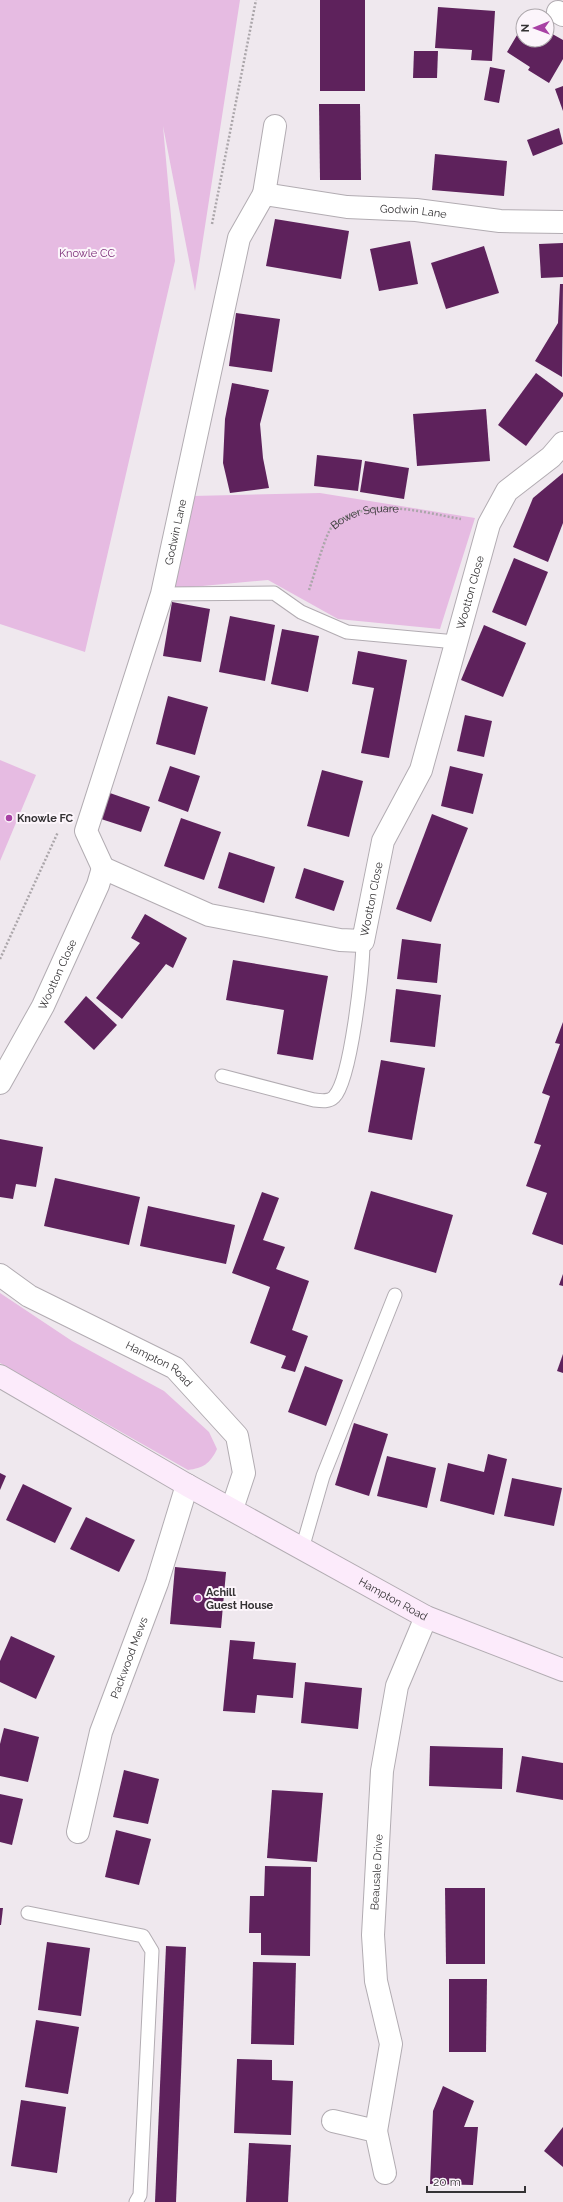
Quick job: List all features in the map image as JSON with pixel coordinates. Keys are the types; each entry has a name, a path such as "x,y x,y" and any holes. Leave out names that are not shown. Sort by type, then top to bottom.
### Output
{"street":[{"name":"Godwin Lane","path":"103,868 86,831 162,594 239,238 264,194 275,126"},
{"name":"Godwin Lane","path":"264,194 347,207 416,210 500,221 563,222"},
{"name":"Wootton Close","path":"0,1083 43,1006 98,885 103,868 209,915 340,940 363,941 383,841 421,770 489,524 507,491 551,457 563,443"},
{"name":"Hampton Road","path":"0,1275 29,1296 175,1368 237,1436 244,1472 232,1509"},
{"name":"Hampton Road","path":"0,1376 187,1485 426,1617 563,1670"},
{"name":"Packwood Mews","path":"78,1832 101,1732 157,1583 187,1485"},
{"name":"Beausale Drive","path":"386,2173 376,2131 391,2044 376,1981 373,1935 382,1771 397,1686 426,1617"},
{"path":"333,2121 376,2131"}],"lane":[{"path":"162,594 274,593 301,612 347,632 456,642"},
{"path":"222,1076 314,1100 330,1100 334,1097 340,1089 347,1070 360,980 363,941"},
{"path":"302,1549 323,1476 395,1295"},
{"path":"28,1912 143,1936 152,1951 140,2195 136,2202"}],"path":[{"path":"211,230 256,0"},
{"name":"Bower Square","path":"301,612 331,528 358,511 392,507 489,524"},
{"path":"0,958 58,830"}],"green space":[{"name":"Knowle CC","path":"0,0 240,0 195,291 163,126 175,261 85,652 0,624"},
{"path":"320,493 475,518 440,629 338,619 268,580 170,589 192,496"},
{"name":"Knowle FC","path":"0,760 36,775 0,861"},
{"path":"0,1293 72,1341 164,1391 209,1432 217,1449 209,1462 198,1468 188,1470 0,1363"}],"building":[{"path":"320,0 365,0 365,91 320,91"},
{"path":"438,7 495,11 492,61 471,60 472,50 435,48"},
{"path":"555,36 563,40 563,59 549,83 528,70 530,67 507,52 515,38 515,48 555,48"},
{"path":"414,51 438,51 437,78 413,78"},
{"path":"490,67 505,70 499,103 484,100"},
{"path":"563,86 563,111 555,89"},
{"path":"319,104 360,104 361,180 320,180"},
{"path":"559,128 563,144 533,156 527,140"},
{"path":"435,154 507,161 504,196 432,190"},
{"path":"275,219 349,231 341,279 266,266"},
{"path":"410,241 418,284 379,291 370,249"},
{"path":"563,243 563,277 541,278 539,244"},
{"path":"484,246 499,293 446,309 431,263"},
{"path":"560,284 563,284 562,377 535,361 558,323"},
{"path":"236,313 280,319 272,372 229,366"},
{"path":"536,373 563,393 563,396 526,446 498,425"},
{"path":"232,383 269,390 260,424 263,458 269,488 230,493 223,463 225,419"},
{"path":"486,409 490,461 417,466 413,414"},
{"path":"317,455 362,460 358,491 314,486"},
{"path":"365,461 409,468 404,499 360,492"},
{"path":"563,473 563,523 548,562 513,547 533,498"},
{"path":"514,558 548,572 526,626 492,612"},
{"path":"172,602 210,609 201,662 163,656"},
{"path":"230,616 275,625 265,681 219,672"},
{"path":"484,625 526,643 503,697 461,680"},
{"path":"282,629 319,636 308,692 271,684"},
{"path":"358,651 407,660 389,758 361,753 374,688 352,684"},
{"path":"168,696 208,707 195,755 156,744"},
{"path":"465,715 492,721 484,757 457,751"},
{"path":"170,766 200,776 188,812 158,801"},
{"path":"450,766 483,774 473,814 441,806"},
{"path":"322,770 363,781 349,837 307,826"},
{"path":"107,792 150,807 141,832 98,818"},
{"path":"432,814 468,828 431,922 396,909"},
{"path":"181,818 221,832 204,880 164,866"},
{"path":"229,852 275,867 264,903 218,888"},
{"path":"304,868 344,881 334,911 295,898"},
{"path":"145,914 187,938 173,968 166,964 122,1019 96,998 140,943 131,938"},
{"path":"402,939 441,944 437,983 397,979"},
{"path":"233,960 328,976 313,1060 277,1054 284,1010 226,1000"},
{"path":"396,989 441,995 435,1047 390,1042"},
{"path":"86,996 117,1025 94,1050 64,1022"},
{"path":"563,1022 563,1245 532,1234 547,1193 526,1186 541,1145 534,1143 550,1096 542,1093 560,1044 555,1043"},
{"path":"381,1060 425,1068 412,1140 368,1132"},
{"path":"0,1139 43,1147 36,1187 16,1184 13,1199 0,1197"},
{"path":"55,1178 140,1197 129,1245 44,1226"},
{"path":"371,1191 453,1215 436,1273 354,1249"},
{"path":"262,1192 279,1198 263,1240 285,1247 276,1269 309,1281 292,1330 308,1336 295,1372 281,1368 286,1356 250,1343 270,1287 232,1273"},
{"path":"148,1206 235,1225 226,1264 140,1246"},
{"path":"563,1274 563,1286 559,1285"},
{"path":"563,1354 563,1373 557,1371"},
{"path":"305,1366 343,1380 326,1426 288,1412"},
{"path":"354,1423 388,1434 369,1496 335,1485"},
{"path":"488,1454 507,1459 494,1515 440,1501 448,1463 484,1472"},
{"path":"387,1456 436,1468 427,1508 377,1496"},
{"path":"0,1473 6,1476 0,1490"},
{"path":"512,1478 562,1488 554,1526 504,1516"},
{"path":"23,1484 72,1508 55,1543 6,1520"},
{"path":"86,1517 135,1540 119,1572 70,1549"},
{"name":"Achill Guest House","path":"175,1567 226,1572 221,1628 170,1624"},
{"path":"11,1636 55,1656 36,1699 0,1682 0,1661"},
{"path":"230,1640 255,1642 253,1659 296,1663 293,1698 257,1695 255,1713 223,1711"},
{"path":"305,1682 362,1688 358,1729 301,1723"},
{"path":"4,1728 39,1737 28,1782 0,1776 0,1744"},
{"path":"430,1746 503,1748 502,1789 429,1786"},
{"path":"522,1756 563,1763 563,1800 516,1792"},
{"path":"124,1770 159,1779 148,1824 113,1817"},
{"path":"272,1790 323,1793 317,1862 267,1858"},
{"path":"0,1794 23,1799 12,1845 0,1842"},
{"path":"116,1830 151,1839 139,1885 105,1877"},
{"path":"265,1866 311,1867 310,1956 261,1955 261,1933 249,1933 250,1896 264,1896"},
{"path":"445,1888 485,1888 485,1964 446,1964"},
{"path":"0,1908 3,1908 1,1925 0,1925"},
{"path":"47,1942 90,1948 81,2016 38,2010"},
{"path":"166,1946 186,1947 176,2202 155,2202"},
{"path":"253,1962 296,1963 294,2045 251,2044"},
{"path":"449,1979 487,1979 486,2052 449,2052"},
{"path":"36,2020 79,2027 68,2094 25,2087"},
{"path":"237,2059 272,2060 272,2080 293,2081 291,2135 234,2133"},
{"path":"443,2086 474,2101 464,2127 478,2127 473,2185 430,2184 433,2111"},
{"path":"21,2100 66,2107 57,2173 11,2166"},
{"path":"563,2127 563,2167 544,2151"},
{"path":"249,2143 291,2145 288,2202 246,2202"}],"place":[{"name":"Knowle FC","path":"9,818"},
{"name":"Achill Guest House","path":"198,1598"}]}
